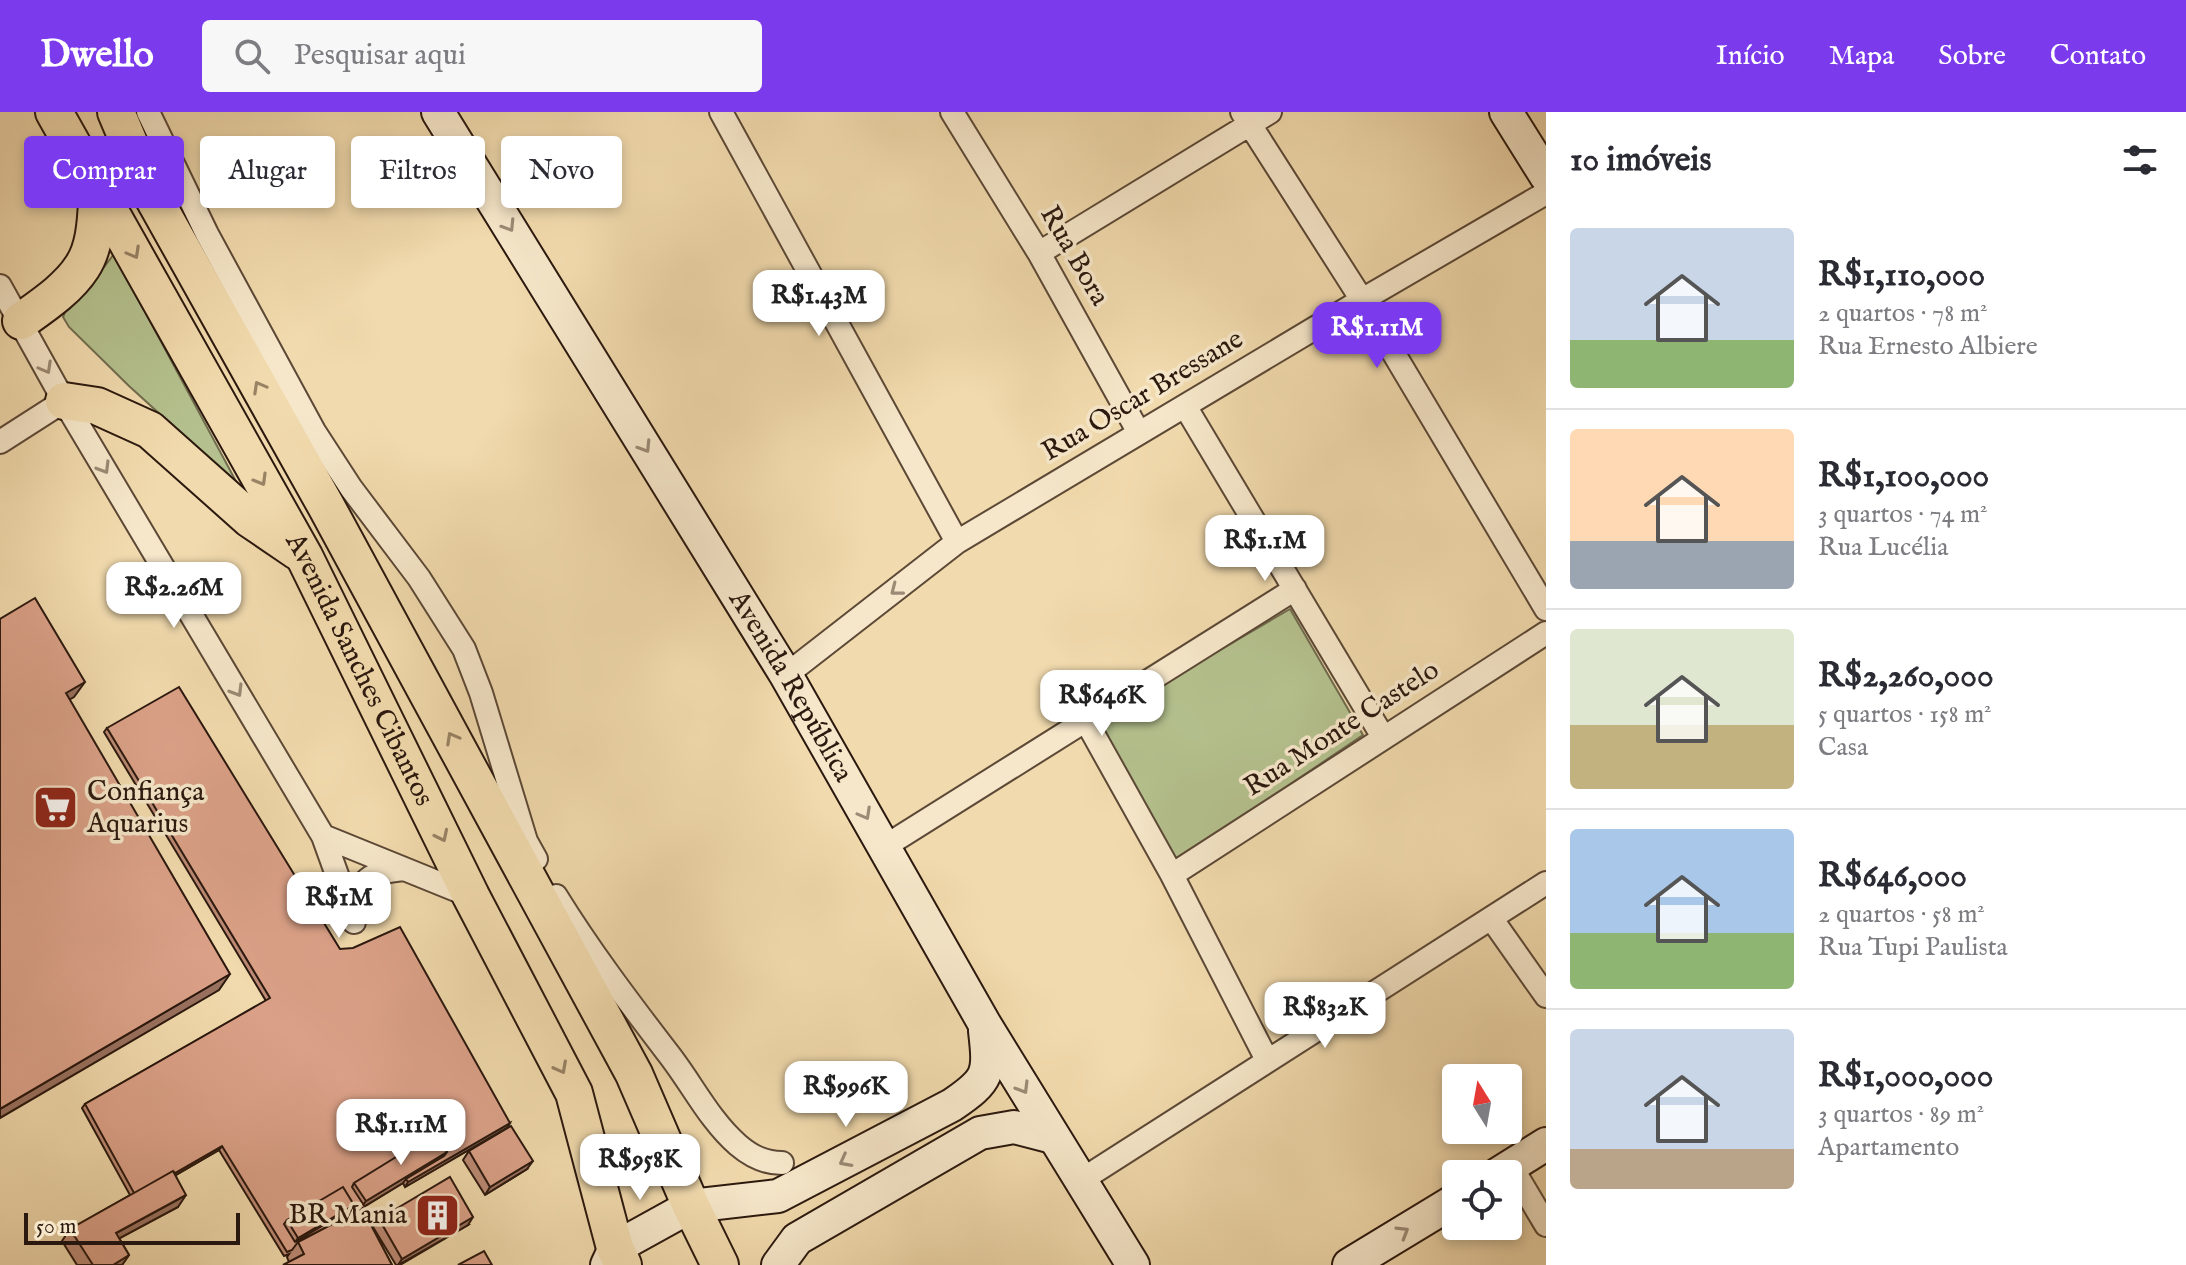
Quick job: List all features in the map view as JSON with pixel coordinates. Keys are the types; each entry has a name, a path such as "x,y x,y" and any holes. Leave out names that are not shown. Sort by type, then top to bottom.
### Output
{"main road":[{"name":"Avenida Sanches Cibantos","path":"54,112 68,136"},
{"name":"Avenida Sanches Cibantos","path":"116,112 149,190 326,506 634,1074 720,1265"},
{"name":"Avenida República","path":"438,112 786,675 984,1023 1133,1265"},
{"path":"1506,112 1546,176"},
{"path":"21,321 47,302 83,266 94,234 96,208"},
{"name":"Avenida Sanches Cibantos","path":"110,208 304,556 471,896 574,1093 615,1259"},
{"path":"64,401 97,406 150,430 250,519 304,556"},
{"path":"615,1259 691,1206 778,1196 952,1105 976,1089 987,1071 984,1023"},
{"path":"778,1265 797,1239 980,1133 1014,1127 1053,1137"},
{"path":"1521,1160 1546,1144"},
{"path":"1349,1265 1442,1209"}],"street":[{"path":"148,112 207,234 314,431 351,488 419,578 464,649 481,693 526,841 549,884 638,1017 734,1142 766,1163 782,1163"},
{"path":"721,112 957,542"},
{"name":"Rua Bora","path":"952,112 1039,253 1139,433"},
{"path":"1039,253 1246,118 1270,112"},
{"path":"1246,118 1362,300 1546,609"},
{"name":"Rua Oscar Bressane","path":"786,675 957,542 1546,193"},
{"path":"0,286 64,401 323,836 354,922 358,891 366,879 380,871 404,869"},
{"path":"0,442 64,401"},
{"path":"1185,406 1383,737"},
{"path":"884,847 1295,589"},
{"name":"Rua Monte Castelo","path":"1172,875 1546,633"},
{"path":"1086,721 1172,875 1267,1060"},
{"path":"323,836 471,896"},
{"path":"1080,1181 1546,883"},
{"path":"1491,918 1546,996"},
{"path":"1522,1193 1546,1225"}],"green space":[{"path":"114,254 238,485 129,386 69,327 63,317 73,293 104,267"},
{"path":"1290,609 1363,735 1177,861 1095,723"}],"building":[{"name":"Confiança Aquarius","path":"35,598 85,682 66,693 230,974 0,1109 0,619"},
{"name":"Confiança Aquarius","path":"179,687 340,949 353,948 400,927 510,1123 408,1182 406,1179 447,1152 435,1133 354,1183 352,1187 365,1207 298,1242 287,1252 222,1146 134,1193 85,1104 270,998 107,728","holes":["343,1187 354,1205 295,1242 284,1224"]},
{"path":"511,1126 533,1161 490,1187 469,1151"},
{"path":"435,1133 447,1152 366,1201 354,1183"},
{"path":"173,1171 186,1195 116,1233 129,1255 113,1265 93,1265 70,1229"},
{"path":"450,1177 473,1217 402,1259 379,1219"},
{"path":"343,1187 354,1205 298,1238 287,1220"},
{"path":"362,1208 392,1265 283,1265 304,1254 298,1242"},
{"path":"484,1251 492,1265 458,1265"}],"place":[{"name":"Confiança Aquarius","path":"56,808"},
{"name":"BR Mania","path":"438,1215"}]}
